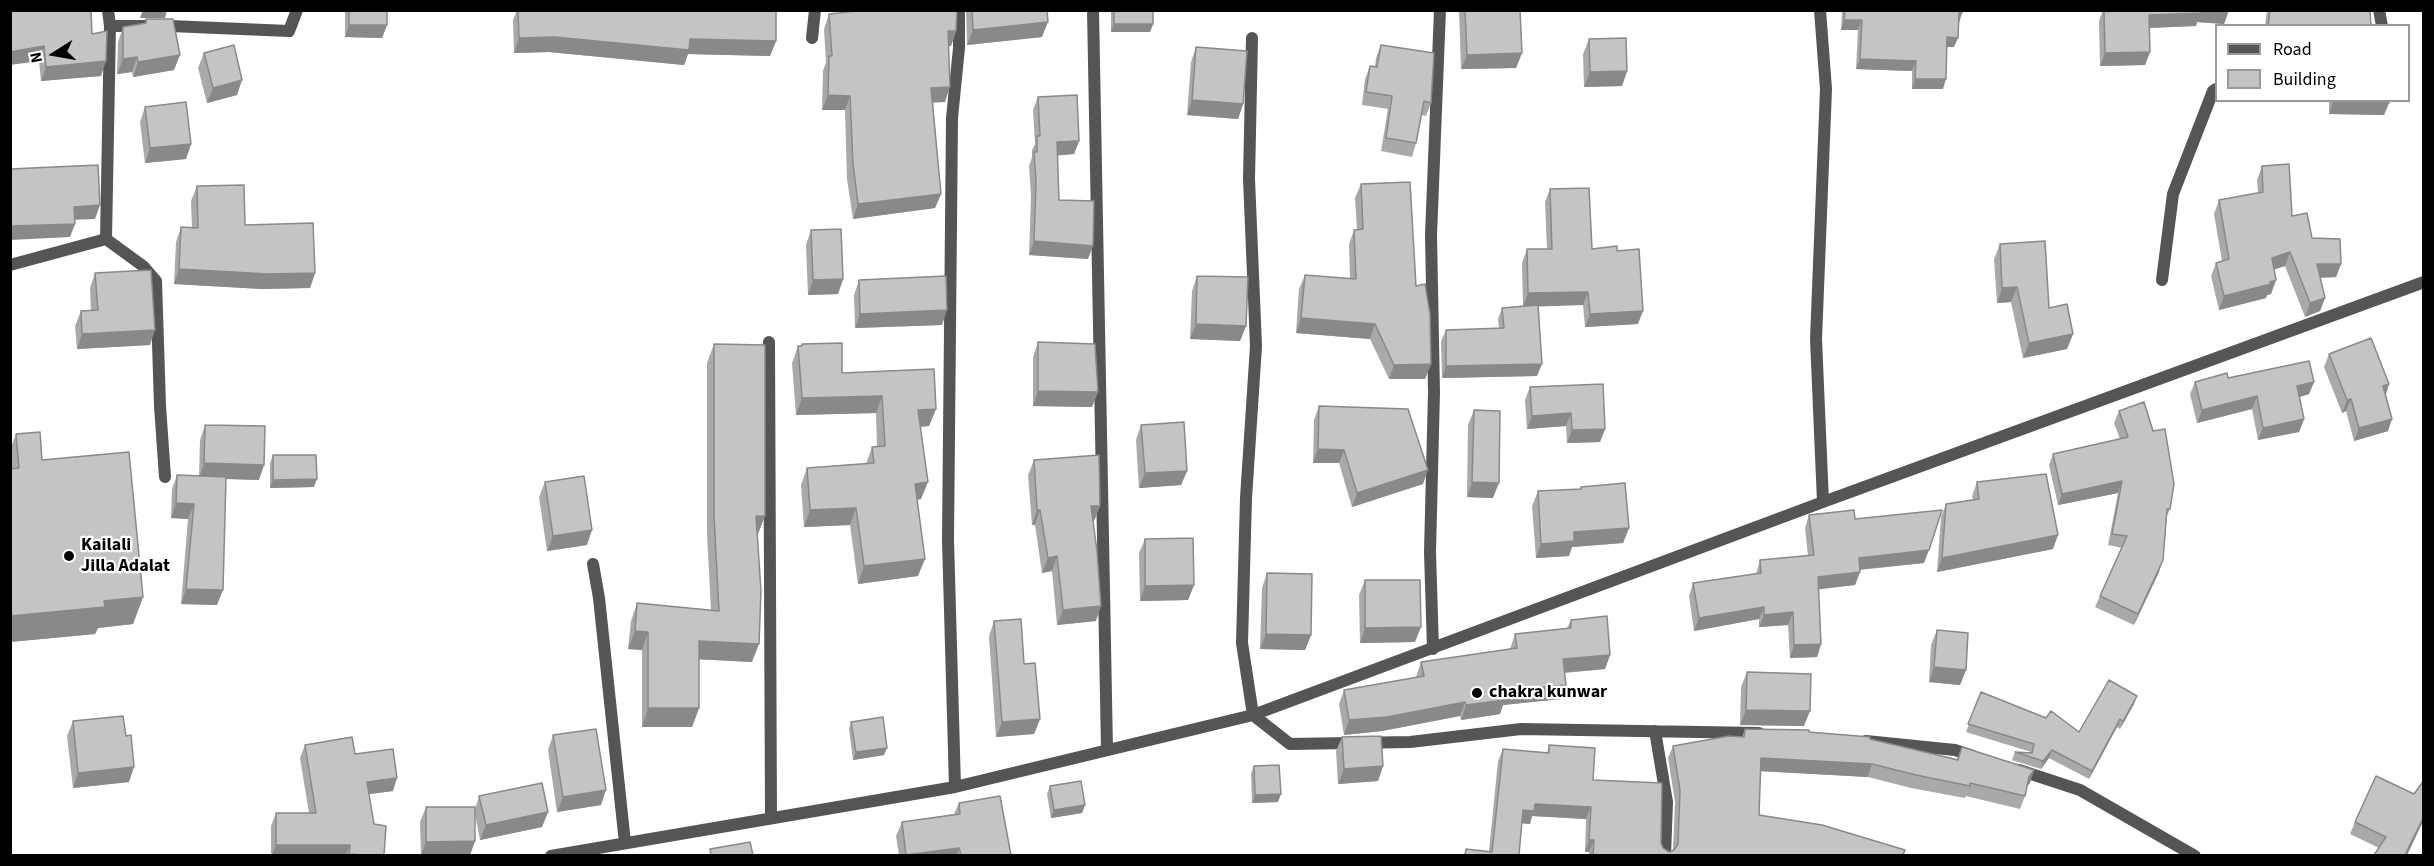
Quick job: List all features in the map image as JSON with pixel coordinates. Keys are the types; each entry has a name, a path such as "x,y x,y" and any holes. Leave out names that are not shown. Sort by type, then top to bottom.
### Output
{"street":[{"path":"106,239 110,26 108,10"},
{"path":"110,26 289,31 297,10"},
{"path":"812,38 815,10"},
{"path":"954,787 948,540 952,118 959,48 958,10"},
{"path":"1093,10 1107,750"},
{"path":"1433,649 1430,552 1434,392 1431,235 1440,10"},
{"path":"1820,10 1826,88 1816,339 1823,502"},
{"path":"1252,38 1249,180 1256,346 1246,498 1242,643 1253,715 1290,744 1410,742 1521,729 1772,734"},
{"path":"2162,279 2173,194 2212,91 2215,90"},
{"path":"10,265 106,239"},
{"path":"106,239 143,266 156,281 165,477"},
{"path":"551,855 954,787 1253,715 1823,502 2424,282"},
{"path":"769,342 772,531 771,818"},
{"path":"593,564 599,598 625,843"},
{"path":"1655,731 1666,802 1665,855"},
{"path":"1852,739 1955,750 1989,761"},
{"path":"2012,768 2080,790 2195,855"}],"building":[{"path":"10,10 91,10 92,34 107,31 106,61 46,67 44,46 10,52"},
{"path":"349,10 387,10 387,25 349,25"},
{"path":"518,10 776,10 776,41 690,39 689,50 555,37 519,38"},
{"path":"867,10 957,10 956,31 948,31 950,87 931,88 941,194 858,204 853,164 850,96 828,95 829,56 832,56 829,14"},
{"path":"972,10 1047,10 1048,22 973,30"},
{"path":"1114,10 1153,10 1153,24 1114,24"},
{"path":"1465,10 1520,10 1522,53 1467,55"},
{"path":"1845,10 1962,10 1962,13 1959,13 1958,38 1947,37 1946,79 1915,79 1916,61 1860,59 1862,20 1844,20"},
{"path":"2104,10 2201,10 2201,13 2149,15 2150,52 2105,53"},
{"path":"2270,10 2370,10 2371,24 2268,24"},
{"path":"146,19 173,19 180,55 138,62 137,57 123,59 123,27 146,23"},
{"path":"1626,38 1627,71 1590,72 1589,39"},
{"path":"234,45 242,80 213,88 204,53"},
{"path":"1381,45 1434,53 1431,103 1424,101 1416,143 1386,138 1392,96 1366,92 1370,66 1377,67"},
{"path":"1196,47 1247,51 1243,104 1192,100"},
{"path":"1077,95 1079,141 1057,142 1059,200 1094,201 1093,246 1034,241 1036,182 1034,152 1037,152 1037,136 1040,136 1038,97"},
{"path":"186,102 191,144 150,148 145,107"},
{"path":"2289,164 2292,216 2307,213 2312,238 2340,239 2341,264 2317,264 2325,298 2310,303 2290,252 2272,258 2276,280 2270,282 2271,284 2224,296 2216,263 2229,259 2219,200 2263,192 2262,166"},
{"path":"98,165 100,205 74,207 75,224 10,226 10,169"},
{"path":"1410,182 1416,286 1425,284 1430,314 1431,364 1394,365 1375,324 1301,318 1305,275 1356,279 1354,230 1363,229 1361,184"},
{"path":"244,185 245,225 313,223 315,273 268,274 179,269 181,227 198,228 197,186"},
{"path":"1589,188 1592,249 1617,246 1617,251 1639,249 1643,311 1590,314 1588,292 1528,293 1527,249 1552,249 1550,189"},
{"path":"841,229 843,279 813,280 811,230"},
{"path":"2045,241 2049,308 2067,304 2073,334 2029,343 2017,287 2002,288 2000,244"},
{"path":"151,270 155,330 82,334 81,311 98,310 95,273"},
{"path":"946,276 947,310 860,314 859,280"},
{"path":"1197,276 1248,277 1246,326 1196,324"},
{"path":"1538,305 1542,364 1446,366 1446,330 1504,328 1502,308"},
{"path":"2371,338 2389,384 2383,386 2392,419 2359,428 2351,399 2347,400 2329,354"},
{"path":"1038,342 1095,344 1098,392 1038,391"},
{"path":"842,343 842,373 934,369 936,409 918,410 928,482 915,484 925,559 864,566 856,508 810,510 807,468 874,463 872,447 885,446 882,396 802,398 798,346"},
{"path":"714,344 765,345 765,516 756,516 761,591 759,644 699,641 699,708 648,708 648,632 635,631 637,603 719,611 714,516"},
{"path":"2309,361 2314,382 2297,386 2304,419 2263,428 2257,396 2202,410 2195,382 2227,373 2228,378"},
{"path":"1603,384 1605,429 1572,430 1571,413 1532,416 1530,387"},
{"path":"2144,402 2153,431 2165,429 2174,484 2170,509 2167,509 2163,560 2138,614 2100,596 2127,536 2112,534 2122,481 2062,494 2053,454 2128,437 2119,411"},
{"path":"1319,406 1408,409 1428,470 1357,493 1344,450 1318,449"},
{"path":"1474,410 1500,411 1499,483 1472,482"},
{"path":"1184,422 1187,471 1145,473 1141,425"},
{"path":"205,425 265,426 264,465 204,463"},
{"name":"Kailali Jilla Adalat","path":"40,432 42,460 129,452 143,597 104,601 105,607 10,616 10,469 19,468 16,434"},
{"path":"273,455 316,455 317,479 273,480"},
{"path":"1099,455 1100,506 1091,506 1101,606 1063,610 1057,556 1048,558 1040,510 1037,510 1034,460"},
{"path":"2046,474 2058,535 1942,558 1946,504 1979,499 1977,482"},
{"path":"177,475 226,477 223,590 186,589 194,504 176,503"},
{"path":"584,476 592,530 553,536 545,482"},
{"path":"1625,483 1629,528 1574,532 1574,541 1541,544 1538,491 1581,489 1581,487"},
{"path":"1854,510 1855,519 1942,510 1929,550 1859,558 1860,572 1818,577 1821,644 1794,645 1793,612 1764,615 1764,607 1699,618 1693,583 1761,573 1760,560 1814,555 1809,515"},
{"path":"1193,538 1194,585 1145,586 1145,539"},
{"path":"1267,573 1312,574 1311,635 1266,634"},
{"path":"1365,580 1420,580 1421,627 1365,628"},
{"path":"1607,616 1610,655 1563,659 1566,685 1504,691 1505,700 1466,705 1465,702 1387,717 1349,720 1344,690 1424,676 1421,662 1517,648 1515,634 1571,628 1571,620"},
{"path":"1021,619 1024,664 1035,663 1040,719 1002,722 994,621"},
{"path":"1937,630 1968,633 1966,670 1934,667"},
{"path":"1747,672 1811,674 1810,711 1746,710"},
{"path":"2109,680 2137,696 2123,721 2120,719 2092,771 2052,750 2043,761 2015,752 2032,753 2034,744 1968,724 1981,692 2046,718 2051,711 2079,732"},
{"path":"123,716 126,736 131,735 134,767 78,773 73,721"},
{"path":"883,717 887,748 856,752 851,722"},
{"path":"596,729 606,790 563,797 553,735"},
{"path":"1745,729 1809,730 1809,732 1870,737 1870,739 1958,760 1962,747 2034,770 2029,777 2025,796 1872,764 1761,758 1759,815 1822,825 1905,850 1903,855 1593,855 1594,840 1589,840 1591,807 1535,804 1534,811 1523,810 1519,855 1465,855 1466,849 1492,852 1503,749 1549,753 1549,745 1595,748 1593,780 1662,783 1661,843 1663,848 1669,852 1674,850 1678,844 1680,790 1673,746 1729,736 1744,737"},
{"path":"1381,736 1383,766 1344,769 1342,737"},
{"path":"352,737 355,754 393,749 397,778 367,782 374,824 386,826 384,855 349,854 350,845 276,845 276,813 316,813 305,745"},
{"path":"1279,765 1281,794 1255,795 1254,766"},
{"path":"2376,776 2414,794 2424,780 2424,816 2405,855 2374,855 2386,837 2355,822"},
{"path":"1081,781 1085,805 1054,810 1050,786"},
{"path":"542,783 548,812 486,825 479,796"},
{"path":"1000,796 1011,855 961,855 959,848 906,855 902,822 960,814 959,803"},
{"path":"426,807 475,807 475,841 426,842"},
{"path":"750,842 753,855 711,855 710,849"}],"place":[{"name":"Kailali Jilla Adalat","path":"69,556"},
{"name":"chakra kunwar","path":"1477,693"}]}
